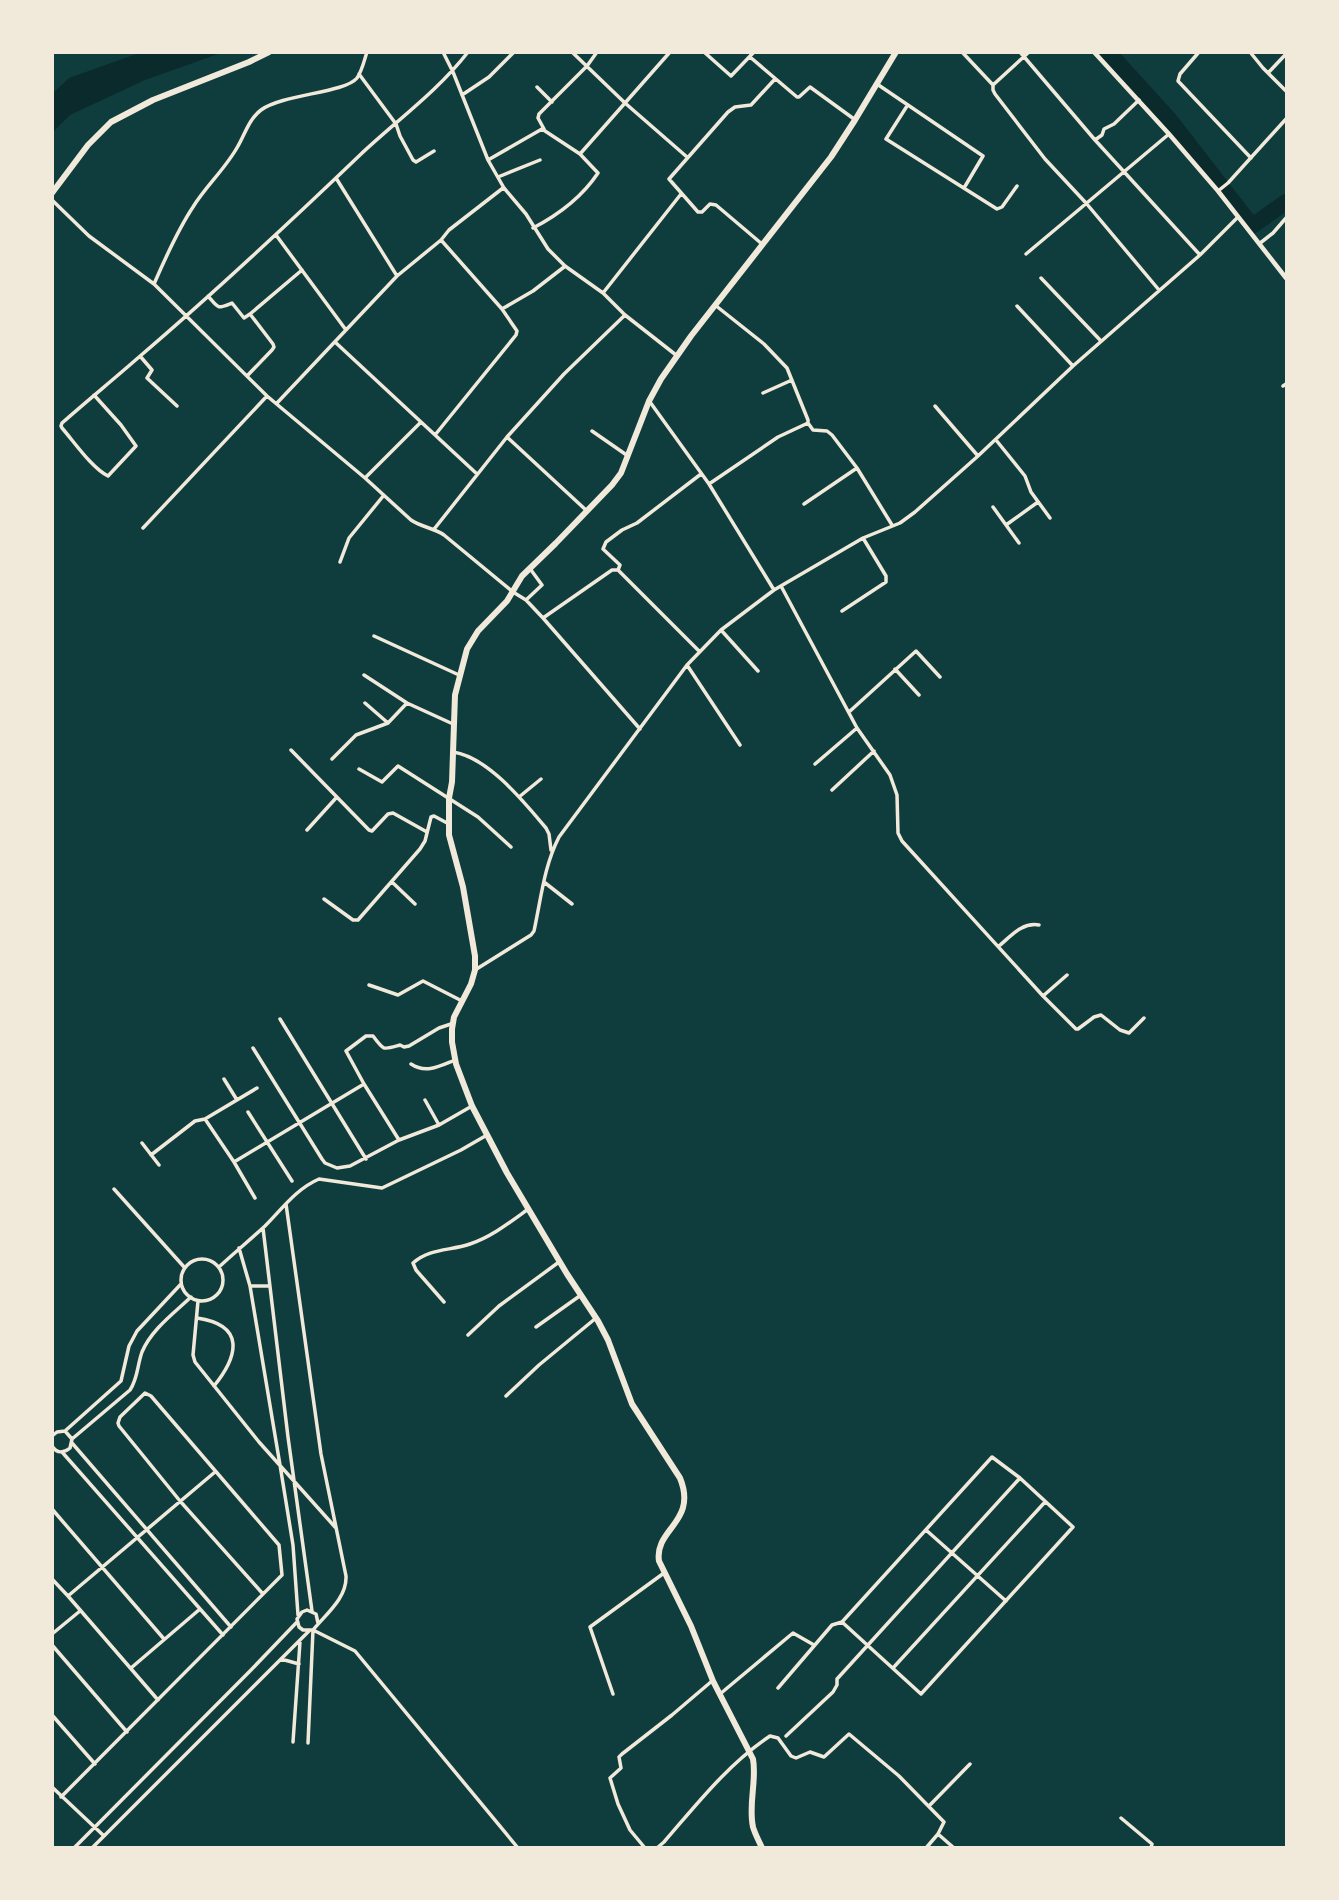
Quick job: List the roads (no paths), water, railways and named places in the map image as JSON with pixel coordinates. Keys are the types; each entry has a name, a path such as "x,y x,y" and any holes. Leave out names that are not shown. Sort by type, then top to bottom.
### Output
{"main road":[{"path":"52,193 88,145 111,122 153,100 270,52"},
{"path":"762,1847 753,1826 751,1810 753,1759 713,1681 657,1552 679,1520 685,1489 632,1404 608,1340 596,1318 507,1173 472,1107 455,1060 453,1023 471,984 475,956 463,887 449,835 455,695 467,649 473,637 500,610 529,568 612,485 625,466 649,401 661,379 691,336 831,156 896,52"}],"street":[{"path":"154,284 192,208 238,148 257,114 262,109 291,98 353,82 359,75 367,52"},
{"path":"443,52 488,160 504,188 522,208 555,258 603,292 625,315 678,357"},
{"path":"93,395 136,446 108,476 96,467 61,426 93,395 276,235 453,72 468,52"},
{"path":"463,95 489,77 514,52"},
{"path":"572,52 687,157"},
{"path":"533,228 565,208 597,176 598,173 580,154 544,129 537,116 587,66 597,52"},
{"path":"580,154 670,52"},
{"path":"704,52 731,76 754,52"},
{"path":"961,52 993,85 995,94 1037,148 1159,290"},
{"path":"1020,52 1199,255"},
{"path":"993,85 1029,52"},
{"path":"1094,52 1220,189 1238,217 1262,243 1286,278"},
{"path":"1199,52 1180,74 1178,81 1251,158"},
{"path":"1250,52 1286,91"},
{"path":"1268,73 1286,54"},
{"path":"750,57 798,98 810,87 855,120"},
{"path":"359,75 396,124 414,161 434,151"},
{"path":"762,244 716,205 710,204 700,213 669,179 728,112 735,107 751,105 775,79"},
{"path":"877,85 983,156 964,188"},
{"path":"537,87 552,102"},
{"path":"1095,140 1139,100"},
{"path":"907,106 886,139 999,209 1017,186"},
{"path":"1220,189 1286,119"},
{"path":"488,160 544,129"},
{"path":"1026,254 1169,134"},
{"path":"498,177 540,160"},
{"path":"336,178 397,276"},
{"path":"277,403 397,276 441,240 449,230 504,188"},
{"path":"603,292 681,194"},
{"path":"52,200 89,236 154,284 267,396 417,524 435,528 444,534 526,600 640,729"},
{"path":"475,970 534,931 551,851 559,837 687,665 721,630 774,590 863,538 900,523 915,512 1238,217"},
{"path":"1262,243 1286,219"},
{"path":"276,235 346,330"},
{"path":"435,435 516,335 516,329 502,309 441,240"},
{"path":"502,309 533,291 565,266"},
{"path":"208,296 217,307 232,303 244,318 302,270"},
{"path":"1041,278 1101,341"},
{"path":"715,305 773,353 786,368 808,423 814,430 827,431 832,435 857,468 892,525"},
{"path":"1017,306 1073,366"},
{"path":"247,376 274,347 250,314"},
{"path":"435,528 507,437 564,374 625,315"},
{"path":"335,342 477,474"},
{"path":"140,356 152,370 147,378 177,406"},
{"path":"763,393 792,380"},
{"path":"144,528 267,396"},
{"path":"649,401 709,484 774,590"},
{"path":"935,406 978,456"},
{"path":"365,478 421,422"},
{"path":"709,484 778,437 808,423"},
{"path":"592,431 629,456"},
{"path":"507,437 587,511"},
{"path":"996,439 1025,476 1030,491 1050,518"},
{"path":"804,503 857,468"},
{"path":"618,570 620,565 603,549 606,542 637,523 701,474"},
{"path":"340,562 349,538 384,495"},
{"path":"1006,525 1038,502"},
{"path":"993,507 1019,543"},
{"path":"842,611 886,582 886,576 863,538"},
{"path":"526,600 542,585 529,568"},
{"path":"543,618 612,570 618,570 700,652"},
{"path":"781,586 857,728 890,775 897,794 898,833 902,841 1076,1029 1101,1015 1127,1033 1144,1018"},
{"path":"721,630 758,671"},
{"path":"374,636 459,675"},
{"path":"849,712 916,650 940,677"},
{"path":"687,665 740,745"},
{"path":"895,669 919,695"},
{"path":"364,675 407,703 453,724"},
{"path":"365,703 388,723"},
{"path":"331,759 356,735 388,723 407,703"},
{"path":"815,764 857,728"},
{"path":"290,750 370,831 388,814 393,813 427,832"},
{"path":"832,790 874,751"},
{"path":"453,752 465,754 500,778 519,797 546,828 551,851"},
{"path":"359,769 383,782 398,766 478,817 511,847"},
{"path":"519,797 541,779"},
{"path":"307,830 337,797"},
{"path":"324,899 358,920 419,849 430,819 433,816 449,824"},
{"path":"392,882 415,904"},
{"path":"544,882 572,904"},
{"path":"999,946 1024,926 1039,925"},
{"path":"1044,996 1067,975"},
{"path":"369,985 398,995 423,981 461,1001"},
{"path":"280,1019 366,1159"},
{"path":"399,1140 346,1051 366,1036 373,1036 383,1049 407,1046 453,1023"},
{"path":"253,1048 322,1159 337,1168 345,1168 366,1159 399,1140 439,1125 472,1107"},
{"path":"411,1065 426,1070 455,1060"},
{"path":"224,1079 237,1100"},
{"path":"234,1162 364,1084"},
{"path":"151,1155 195,1121 205,1119 257,1088"},
{"path":"425,1100 439,1125"},
{"path":"248,1112 292,1181"},
{"path":"205,1119 255,1198"},
{"path":"219,1267 263,1228 298,1191 319,1179 377,1188 388,1186 487,1135"},
{"path":"142,1143 159,1166"},
{"path":"114,1189 185,1268"},
{"path":"92,1847 311,1630 340,1600 346,1585 342,1549 321,1454 286,1204"},
{"path":"444,1302 413,1263 435,1250 473,1243 499,1230 529,1209"},
{"path":"263,1228 312,1612"},
{"path":"74,1847 297,1622 293,1545 250,1286 239,1248"},
{"path":"197,1259 213,1262 219,1267 223,1278 221,1290 211,1299 198,1301 191,1297 181,1284 185,1268 197,1259"},
{"path":"468,1335 499,1306 560,1261"},
{"path":"52,1436 65,1431 121,1381 129,1346 137,1331 181,1284"},
{"path":"250,1286 269,1286"},
{"path":"536,1327 582,1296"},
{"path":"52,1456 67,1451 72,1441 130,1390 136,1381 143,1351 149,1339 191,1297"},
{"path":"198,1301 195,1362 337,1530"},
{"path":"197,1318 224,1328 233,1343 231,1362 214,1386"},
{"path":"506,1396 596,1318"},
{"path":"61,1797 282,1575 279,1545 151,1396 145,1393 118,1423 180,1501 263,1594"},
{"path":"65,1431 146,1530 231,1627"},
{"path":"52,1446 138,1538 223,1636"},
{"path":"778,1688 832,1625 842,1622 992,1457 1020,1478 1073,1527 921,1694 842,1622"},
{"path":"68,1596 216,1472"},
{"path":"786,1737 833,1692 837,1679 1020,1478"},
{"path":"893,1668 1045,1502"},
{"path":"52,1509 164,1639"},
{"path":"926,1530 1006,1601"},
{"path":"613,1693 590,1627 664,1573"},
{"path":"53,1581 158,1700"},
{"path":"131,1668 200,1609"},
{"path":"298,1615 307,1610 312,1612 316,1614 317,1623"},
{"path":"52,1634 80,1611"},
{"path":"297,1622 303,1630 311,1630 355,1651 518,1847"},
{"path":"308,1743 311,1630"},
{"path":"720,1694 793,1633 814,1645"},
{"path":"293,1742 300,1640"},
{"path":"52,1645 127,1732"},
{"path":"281,1659 299,1664"},
{"path":"645,1847 630,1830 610,1778 621,1768 619,1757 622,1754 713,1681"},
{"path":"52,1715 94,1764"},
{"path":"657,1847 732,1765 772,1736 778,1738 793,1758 796,1758 810,1752 824,1757 849,1734 899,1776 944,1822 938,1834 926,1847"},
{"path":"929,1806 970,1764"},
{"path":"52,1787 104,1836"},
{"path":"1121,1818 1152,1844 1151,1847"},
{"path":"938,1834 954,1847"}],"water":[{"path":"139,53 221,53 145,80 70,115 53,132 53,93 69,78"}],"waterway":[{"path":"1108,52 1169,119 1252,226 1286,202"}]}
